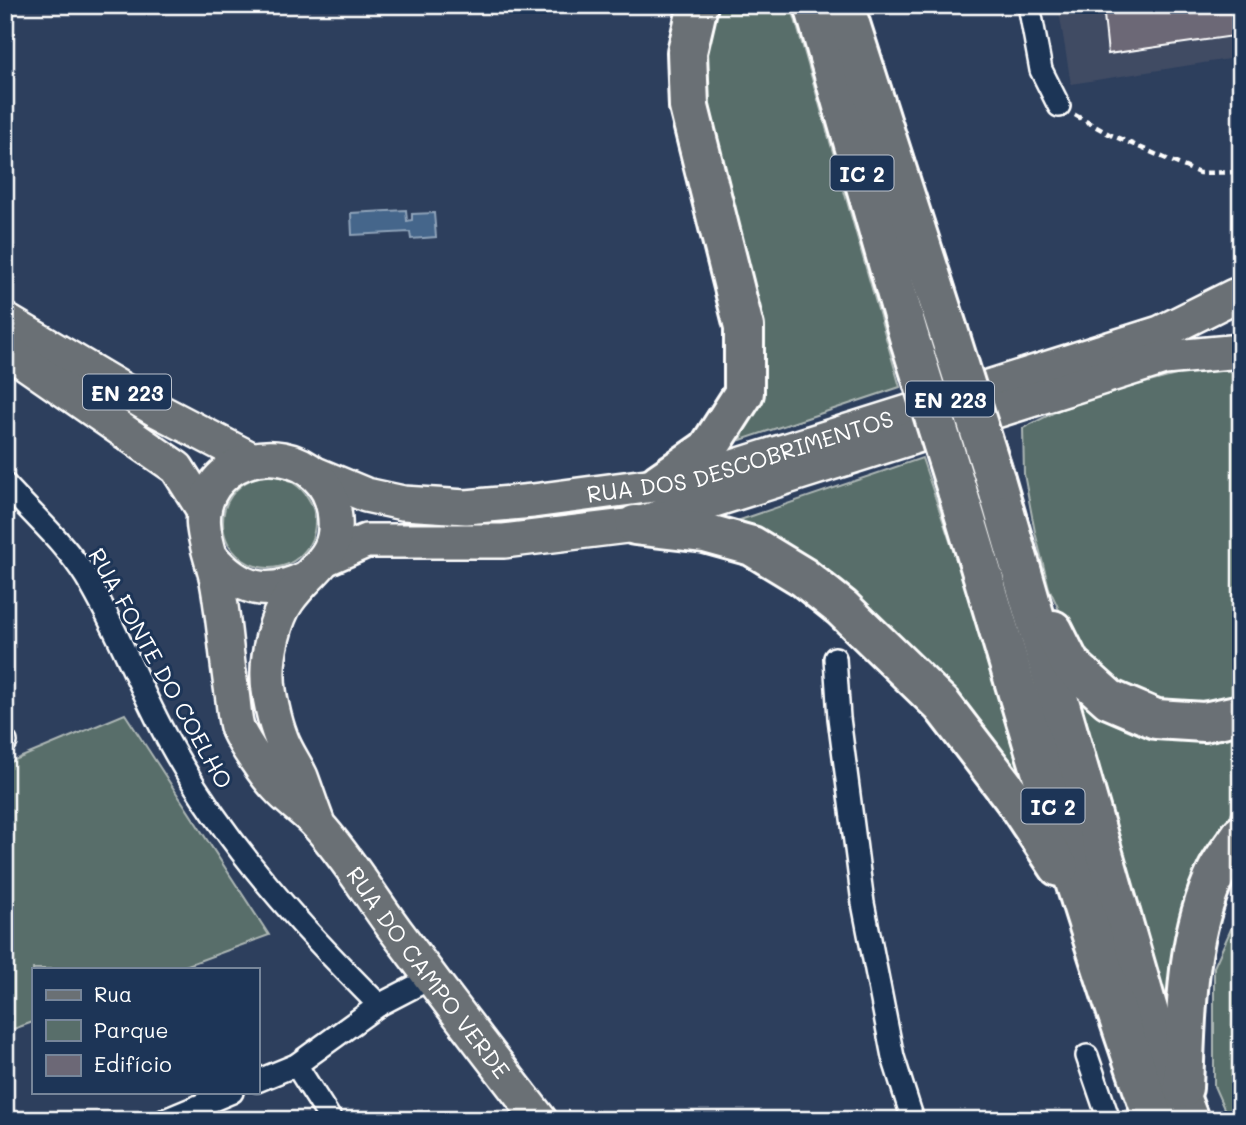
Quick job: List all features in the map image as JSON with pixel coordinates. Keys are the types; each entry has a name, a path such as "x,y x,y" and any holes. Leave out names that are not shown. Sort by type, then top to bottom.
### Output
{"highway":[{"path":"659,483 708,449 744,393 744,327 689,107 687,52 698,5"},
{"name":"IC 2","path":"814,5 911,340 1123,1033 1175,1114"},
{"name":"IC 2","path":"844,5 995,479 1153,1027 1175,1114"},
{"path":"635,525 705,533 752,545 803,578 842,608 942,705 1014,799 1083,905"},
{"path":"1019,562 1070,664 1109,699 1156,719 1204,722 1241,714"},
{"path":"1175,1114 1198,924 1217,871 1241,835"}],"main road":[{"name":"RUA DOS DESCOBRIMENTOS","path":"313,473 366,495 403,503 466,507 692,480 1160,333 1237,285"},
{"path":"1237,285 1235,316 1241,334"},
{"name":"EN 223","path":"5,320 155,409 251,459"},
{"name":"EN 223","path":"5,349 177,468 204,509"},
{"name":"RUA DOS DESCOBRIMENTOS","path":"316,568 366,541 504,541 635,525 1164,358 1241,351"},
{"name":"EN 223","path":"204,509 210,492 220,477 251,459 273,456 294,461 313,473"},
{"name":"RUA DO CAMPO VERDE","path":"313,473 327,490 334,506 336,525 333,542 316,568 286,602 269,649 268,681 281,738 318,824"},
{"name":"RUA DO CAMPO VERDE","path":"204,509 204,534 212,558 224,619 237,729 275,786 318,824 540,1120"},
{"name":"EN 223","path":"212,558 226,574 244,585 265,589 286,587 316,568"}],"street":[{"path":"1029,5 1041,70 1059,106"},
{"name":"RUA FONTE DO COELHO","path":"5,484 85,576 174,752 220,825 305,930 379,1005"},
{"path":"835,658 839,718 863,903 893,1057 913,1120"},
{"path":"259,1080 296,1065 379,1005 431,978"},
{"path":"1087,1056 1110,1120"},
{"path":"296,1065 331,1120"},
{"path":"164,1120 227,1094"}],"path":[{"path":"1059,106 1109,134 1199,173 1241,172"}],"shaded area":[{"path":"1058,5 1241,5 1241,57 1071,84"},
{"path":"406,210 407,221 412,220 412,214 434,213 436,237 411,239 410,232 352,235 351,213"}],"green space":[{"path":"710,5 791,5 900,387 741,440 753,409 705,114 701,38"},
{"path":"1199,369 1221,369 1241,374 1241,705 1193,714 1109,681 1071,636 1049,588 1035,532 1024,474 1023,428 1061,409 1111,392"},
{"path":"922,458 1039,806 990,736 889,625 818,566 781,541 740,520"},
{"path":"269,476 286,480 301,490 311,505 315,522 311,539 301,554 286,564 269,568 252,564 237,554 227,539 223,522 227,505 237,490 252,480"},
{"path":"1065,680 1110,714 1182,741 1241,734 1241,801 1218,832 1184,907 1166,999"},
{"path":"125,714 269,935 180,968 32,968 32,1022 5,1032 5,764"},
{"path":"1241,907 1241,1120 1229,1120 1214,1086 1214,967"}],"building":[{"path":"1103,5 1241,5 1241,35 1108,54"}]}
